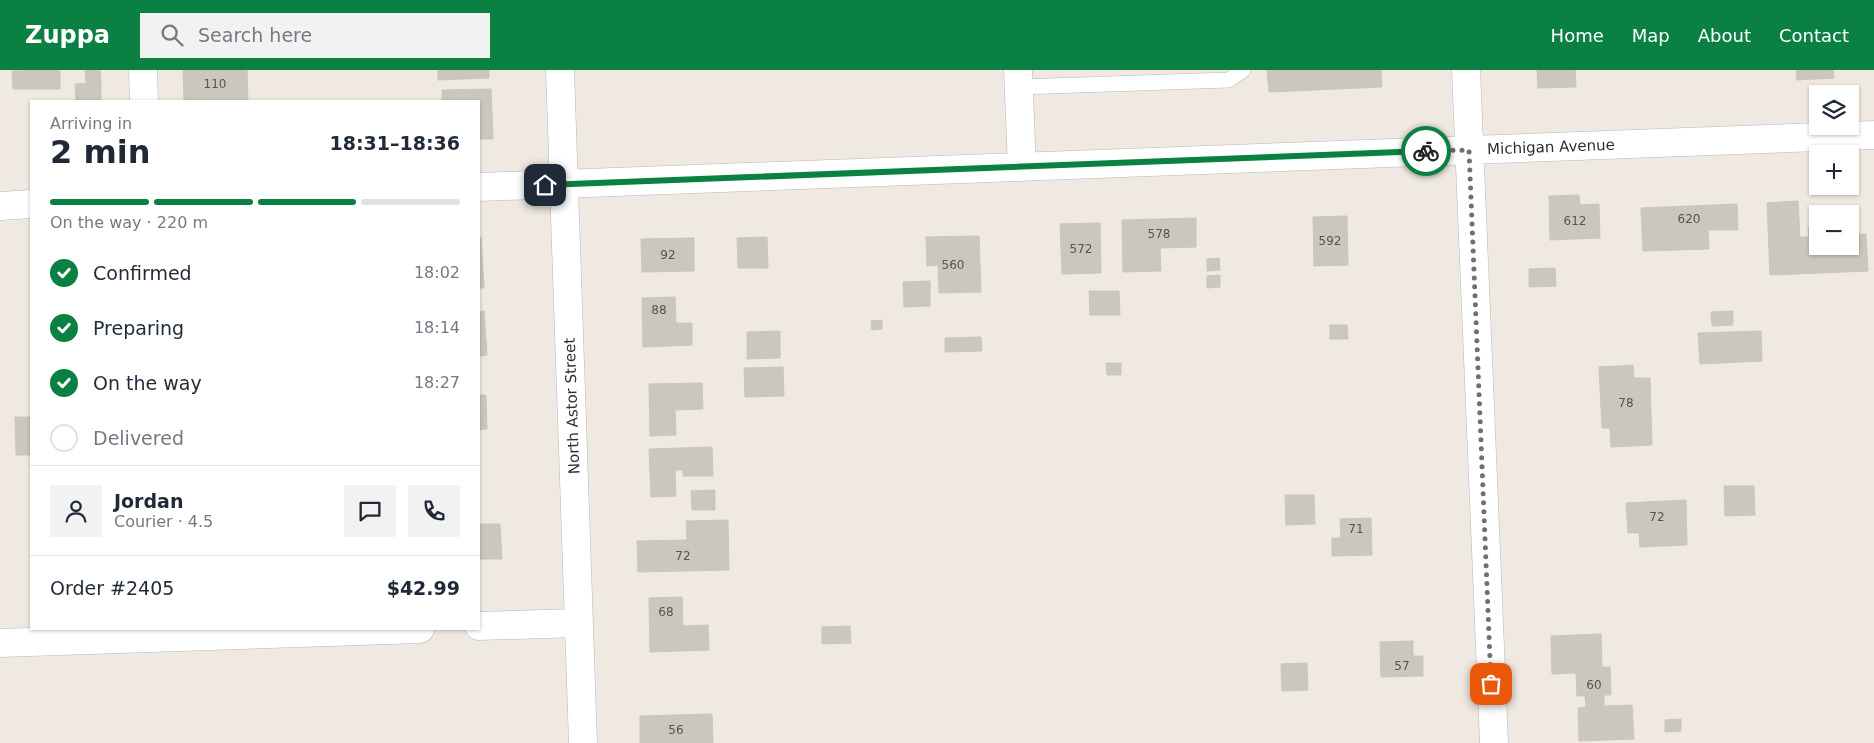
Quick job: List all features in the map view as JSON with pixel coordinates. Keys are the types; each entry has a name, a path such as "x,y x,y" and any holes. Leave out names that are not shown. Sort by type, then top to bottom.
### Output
{"street":[{"path":"143,70 144,100"},
{"name":"North Astor Street","path":"560,70 583,743"},
{"path":"1466,70 1494,743"},
{"path":"1018,78 1022,167"},
{"name":"Michigan Avenue","path":"480,188 1874,135"},
{"path":"0,206 30,204"},
{"path":"480,626 579,623"},
{"path":"0,643 390,630"}],"lane":[{"path":"1018,78 1228,80 1243,70"}],"building":[{"path":"60,70 60,89 13,89 12,71"},
{"path":"85,70 100,70 101,83 86,83"},
{"path":"183,70 247,70 248,100 184,100"},
{"path":"438,70 489,70 489,78 438,80"},
{"path":"1267,70 1381,70 1382,87 1269,92"},
{"path":"1537,70 1575,70 1576,87 1538,88"},
{"path":"1796,70 1833,70 1834,78 1797,80"},
{"path":"101,83 101,100 76,100 75,84"},
{"path":"491,89 493,139 480,139 480,100 442,100 442,90"},
{"path":"1579,195 1580,205 1599,204 1600,238 1550,240 1549,196"},
{"path":"1798,201 1800,237 1809,237 1809,255 1859,255 1859,234 1866,234 1868,271 1770,275 1767,203"},
{"path":"1737,204 1738,230 1708,230 1709,249 1643,251 1641,208"},
{"path":"1347,216 1348,265 1314,266 1313,217"},
{"path":"1196,218 1196,247 1160,248 1161,271 1123,272 1122,220"},
{"path":"1100,223 1101,273 1062,274 1060,224"},
{"path":"979,236 981,292 939,293 938,265 927,266 926,237"},
{"path":"480,237 481,237 484,288 480,288"},
{"path":"767,237 768,268 738,268 737,238"},
{"path":"694,238 694,271 642,272 641,239"},
{"path":"1219,258 1220,270 1207,271 1207,259"},
{"path":"1555,268 1556,286 1529,287 1529,269"},
{"path":"1220,275 1220,287 1207,288 1207,276"},
{"path":"930,281 930,306 904,307 903,282"},
{"path":"1089,291 1119,291 1120,315 1090,315"},
{"path":"675,297 676,323 692,323 692,345 643,347 642,298"},
{"path":"484,311 487,355 480,356 480,312"},
{"path":"1733,311 1733,325 1712,326 1711,312"},
{"path":"882,320 882,329 872,330 871,321"},
{"path":"1330,325 1347,325 1348,339 1330,339"},
{"path":"780,331 780,358 747,359 747,332"},
{"path":"1761,331 1762,361 1700,364 1698,333"},
{"path":"981,337 982,351 945,352 945,338"},
{"path":"1106,363 1121,363 1121,375 1107,375"},
{"path":"1633,365 1634,378 1650,378 1652,445 1611,447 1610,428 1602,428 1599,367"},
{"path":"783,367 784,396 745,397 744,368"},
{"path":"702,383 703,409 675,410 676,435 650,436 649,384"},
{"path":"480,395 486,395 487,429 480,430"},
{"path":"15,417 30,417 30,455 16,455"},
{"path":"712,447 713,476 683,476 683,470 675,470 676,496 651,497 649,449"},
{"path":"1724,486 1754,486 1755,515 1725,516"},
{"path":"715,490 715,510 692,510 691,491"},
{"path":"1285,495 1314,495 1315,524 1286,525"},
{"path":"1686,500 1687,545 1640,547 1639,533 1628,533 1626,503"},
{"path":"1371,518 1372,555 1332,556 1332,538 1341,538 1340,519"},
{"path":"728,520 729,570 638,572 637,541 687,540 686,521"},
{"path":"480,524 500,524 502,559 480,559"},
{"path":"682,597 683,626 708,625 709,650 650,652 649,598"},
{"path":"850,626 851,643 822,644 822,627"},
{"path":"1601,634 1602,667 1610,667 1611,695 1604,695 1604,706 1632,705 1634,739 1579,741 1578,708 1586,707 1585,696 1577,696 1576,673 1552,674 1551,636"},
{"path":"1413,641 1413,656 1423,656 1423,676 1381,677 1380,642"},
{"path":"1307,663 1308,690 1282,691 1281,664"},
{"path":"712,714 713,743 640,743 640,716"},
{"path":"1681,719 1681,731 1665,732 1665,720"}],"way so far":[{"path":"1426,151 1469,150 1491,684"}],"route":[{"path":"545,185 1426,151"}]}
